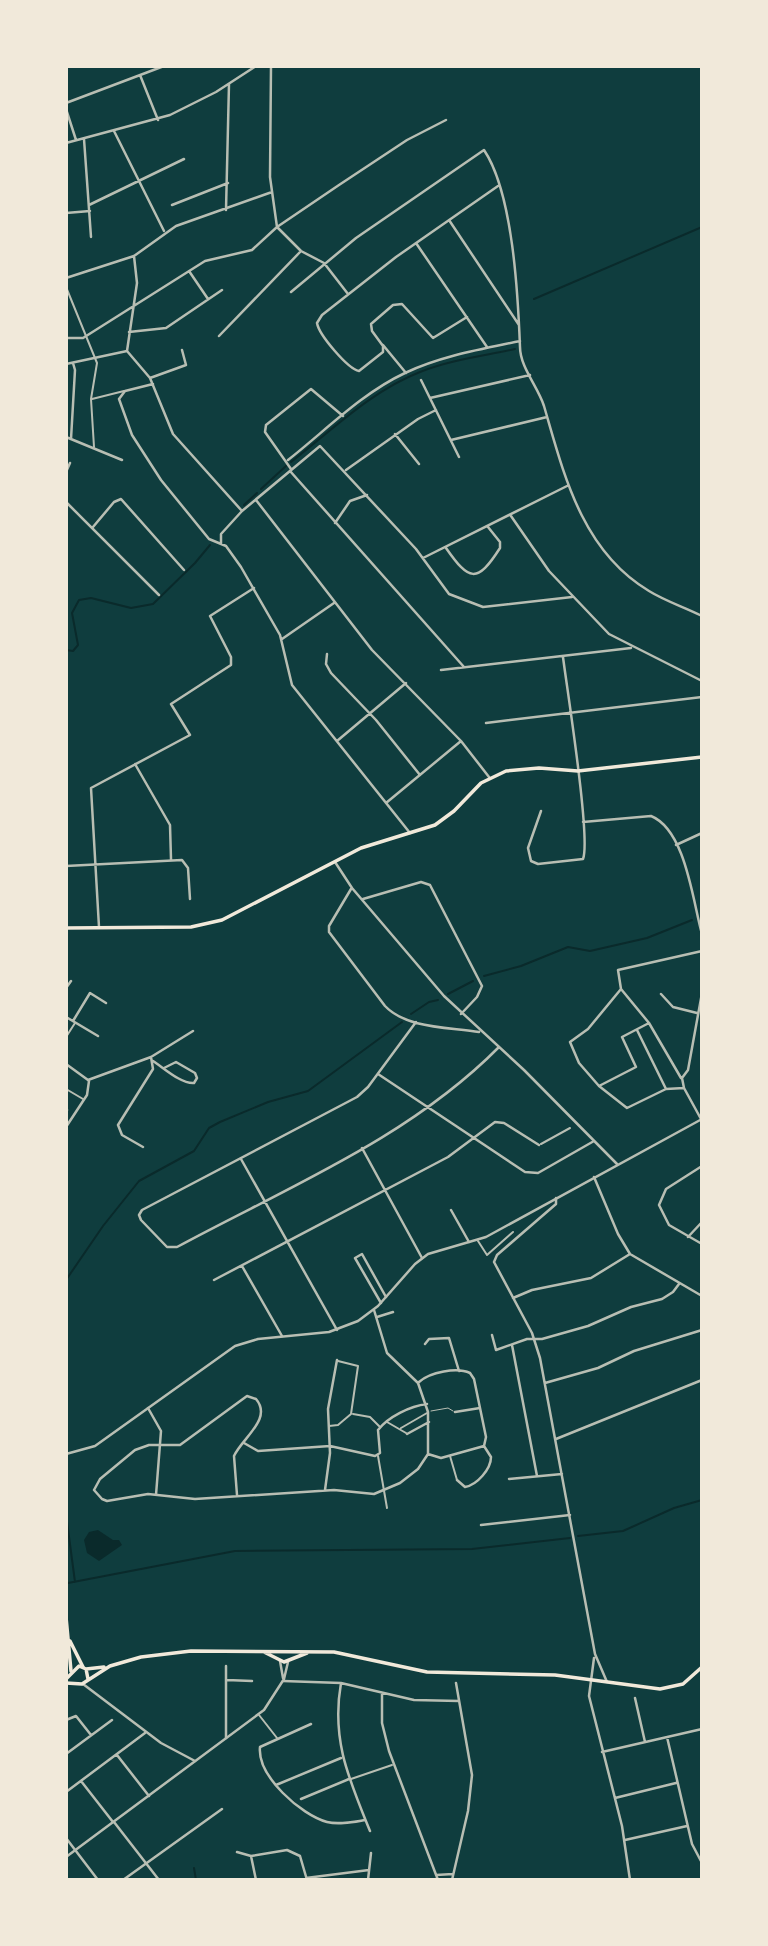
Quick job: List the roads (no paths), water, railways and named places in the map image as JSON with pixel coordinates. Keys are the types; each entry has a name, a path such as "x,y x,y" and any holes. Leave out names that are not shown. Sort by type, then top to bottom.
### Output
{"main road":[{"path":"66,928 191,927 210,924 370,845 442,821 489,778 527,768 578,771 702,757"},
{"path":"66,1617 68,1677 74,1683"},
{"path":"68,1632 77,1659 85,1668 84,1682"},
{"path":"68,1677 75,1667 110,1666 174,1651 284,1650 346,1654 428,1672 589,1679 671,1688 687,1682 702,1667"},
{"path":"284,1650 289,1653 289,1660"},
{"path":"280,1660 278,1654 284,1650"},
{"path":"262,1651 280,1660 289,1660 309,1652"},
{"path":"74,1683 84,1682 110,1666"},
{"path":"68,1677 74,1683"}],"street":[{"path":"66,103 164,66"},
{"path":"66,143 158,120 229,84 256,66"},
{"path":"271,66 272,192 277,227 302,251 324,264 348,294"},
{"path":"140,75 158,120"},
{"path":"226,210 229,84"},
{"path":"66,109 76,140"},
{"path":"66,338 78,340 88,336 205,261 252,250 277,227 407,140 446,120"},
{"path":"114,131 165,232"},
{"path":"83,139 92,237"},
{"path":"290,292 356,237 484,150 499,186 521,328 521,354 547,417 567,486 588,529 622,568 646,590 702,616"},
{"path":"89,205 184,159"},
{"path":"173,205 228,183"},
{"path":"381,343 384,349 380,355 356,371 320,333 317,323 319,318 348,294 499,186"},
{"path":"66,278 134,256 165,232 272,192"},
{"path":"66,213 90,211"},
{"path":"449,220 521,328"},
{"path":"416,243 487,348"},
{"path":"219,336 302,251"},
{"path":"134,256 138,275 127,351 150,378 173,434 242,511"},
{"path":"189,271 208,299"},
{"path":"66,287 96,358 98,371 91,399 94,448"},
{"path":"129,332 166,328 222,290"},
{"path":"406,373 372,331 371,324 397,303 405,306 433,338 467,317"},
{"path":"288,460 381,387 406,373 487,348 520,341"},
{"path":"150,378 186,365 182,350"},
{"path":"66,364 127,351"},
{"path":"71,439 73,363"},
{"path":"430,398 530,374"},
{"path":"421,380 459,457"},
{"path":"91,399 153,384"},
{"path":"343,416 314,390 292,402 264,428 288,460 291,470 335,523 464,667"},
{"path":"125,391 119,398 132,435 174,498 209,539 221,544 237,560 282,639 285,664 292,685 410,833"},
{"path":"345,471 395,434 436,410"},
{"path":"451,440 547,417"},
{"path":"395,434 419,464"},
{"path":"66,437 122,460"},
{"path":"221,544 221,534 242,511 320,446 423,558 442,589 472,605 489,607 572,597"},
{"path":"66,472 70,463"},
{"path":"423,558 567,486"},
{"path":"335,523 350,501 367,495"},
{"path":"93,527 114,502 121,499 184,570"},
{"path":"256,500 372,649 461,741 489,778"},
{"path":"66,502 159,595"},
{"path":"511,516 541,561 609,634 702,681"},
{"path":"445,548 463,572 472,576 479,574 500,548 498,540 488,527"},
{"path":"99,927 90,788 190,735 171,704 231,665 231,657 210,616 254,589"},
{"path":"282,639 334,603"},
{"path":"441,670 635,648"},
{"path":"327,654 326,664 331,673 370,714 420,775"},
{"path":"541,811 528,848 528,856 534,863 577,862 583,859 585,852 578,771 563,657"},
{"path":"337,741 406,683"},
{"path":"486,723 702,697"},
{"path":"387,803 461,741"},
{"path":"135,764 170,825 171,859"},
{"path":"583,822 651,816 658,820 676,845 691,878 702,934"},
{"path":"676,845 702,833"},
{"path":"66,866 182,860 188,865 190,899"},
{"path":"335,862 352,888 461,1014 499,1047 617,1164"},
{"path":"363,899 421,882 428,883 482,986 477,997 461,1014"},
{"path":"352,888 329,926 329,932 385,1006 397,1016 416,1022 479,1032"},
{"path":"694,892 702,888"},
{"path":"66,1454 95,1446 235,1346 251,1340 337,1330 374,1310 422,1258 478,1240 701,1119 684,1088 682,1078 676,1073 649,1023 621,989 618,970 702,951"},
{"path":"66,988 71,981"},
{"path":"621,989 588,1029 570,1042 579,1063 599,1086 627,1108 666,1089 684,1088"},
{"path":"66,1037 90,993 106,1003"},
{"path":"682,1078 690,1065 702,993"},
{"path":"661,994 673,1007 697,1013"},
{"path":"66,1017 98,1036"},
{"path":"416,1022 378,1074 357,1097 142,1210 139,1215 141,1220 172,1248 362,1148 428,1108 472,1074 499,1047"},
{"path":"599,1086 636,1067 622,1037 649,1023"},
{"path":"637,1030 666,1089"},
{"path":"88,1080 152,1059 193,1031"},
{"path":"152,1059 164,1068 191,1084 197,1078 195,1073 176,1062 164,1068"},
{"path":"143,1147 122,1135 118,1125 153,1069 152,1059"},
{"path":"66,1064 88,1080 89,1090 66,1127"},
{"path":"378,1074 530,1174 547,1169 594,1141"},
{"path":"66,1089 84,1100"},
{"path":"67,1110 75,1114"},
{"path":"214,1280 385,1191 475,1139 499,1121 539,1145 570,1128"},
{"path":"362,1148 422,1258"},
{"path":"240,1158 337,1330"},
{"path":"702,1166 671,1184 660,1199 660,1210 666,1221 702,1244"},
{"path":"594,1178 618,1234 630,1254 702,1296"},
{"path":"556,1198 554,1206 494,1259 534,1339 545,1382 595,1654 607,1682"},
{"path":"451,1210 468,1242"},
{"path":"688,1237 702,1222"},
{"path":"478,1240 487,1255 513,1232"},
{"path":"381,1303 355,1258 362,1254 386,1297"},
{"path":"513,1298 534,1290 591,1278 630,1254"},
{"path":"242,1266 282,1336"},
{"path":"492,1335 495,1349 588,1326 662,1298 673,1292 679,1283"},
{"path":"237,1494 233,1461 260,1420 262,1411 251,1396 242,1397 185,1442 174,1447 149,1445 135,1450 100,1479 94,1490 102,1499 107,1500 156,1495 195,1499 325,1490 364,1494 383,1492 409,1477 428,1454 427,1404 418,1382 387,1353 374,1310"},
{"path":"376,1317 393,1312"},
{"path":"545,1382 598,1368 635,1351 702,1330"},
{"path":"425,1344 429,1339 449,1338 459,1371"},
{"path":"512,1345 537,1476"},
{"path":"325,1490 330,1446 328,1426 328,1409 337,1360 358,1366 351,1414 338,1425 328,1426"},
{"path":"418,1382 429,1375 459,1371 468,1371 473,1377 486,1437 484,1446 491,1457 489,1467 466,1488 457,1480 450,1455"},
{"path":"556,1439 702,1380"},
{"path":"387,1508 378,1455 380,1427 427,1404"},
{"path":"455,1412 480,1407"},
{"path":"148,1408 160,1426 156,1495"},
{"path":"401,1428 428,1412"},
{"path":"351,1414 370,1417 380,1427"},
{"path":"386,1422 401,1428 407,1434 429,1422"},
{"path":"243,1442 258,1451 330,1446 365,1456 378,1455"},
{"path":"428,1454 438,1459 484,1446"},
{"path":"509,1479 562,1474"},
{"path":"481,1525 570,1515"},
{"path":"595,1654 589,1679 589,1696 625,1840 629,1879"},
{"path":"280,1660 283,1681"},
{"path":"66,1857 259,1714 273,1700 283,1681 289,1660"},
{"path":"226,1666 226,1738"},
{"path":"226,1680 251,1681"},
{"path":"283,1681 341,1683 414,1700 459,1701"},
{"path":"84,1682 146,1732 195,1761"},
{"path":"341,1683 338,1712 341,1758 370,1831"},
{"path":"452,1880 471,1788 471,1763 456,1683"},
{"path":"382,1693 382,1723 393,1764 438,1880"},
{"path":"635,1698 645,1742"},
{"path":"259,1714 277,1738"},
{"path":"66,1720 76,1716 90,1735"},
{"path":"66,1754 112,1720"},
{"path":"311,1724 265,1743 259,1751 276,1785 290,1801 327,1822 365,1820"},
{"path":"602,1752 701,1729"},
{"path":"66,1792 146,1732"},
{"path":"667,1737 687,1826 694,1851 702,1863"},
{"path":"117,1755 149,1796"},
{"path":"276,1785 341,1758"},
{"path":"301,1799 393,1764"},
{"path":"81,1781 159,1880"},
{"path":"615,1798 677,1782"},
{"path":"123,1880 222,1809"},
{"path":"625,1840 687,1826"},
{"path":"66,1838 98,1880"},
{"path":"237,1852 251,1856 291,1851 303,1861 307,1879 369,1870"},
{"path":"368,1880 371,1853"},
{"path":"251,1856 256,1880"},
{"path":"436,1875 454,1874"},
{"path":"623,1880 640,1880"}],"lane":[{"path":"428,1412 448,1408 455,1412"}],"water":[{"path":"98,1530 113,1540 119,1540 122,1545 99,1561 87,1553 84,1540 89,1532"}],"waterway":[{"path":"534,299 702,227"},
{"path":"291,462 352,412 402,380 443,364 515,349"},
{"path":"261,489 286,466"},
{"path":"244,505 257,493"},
{"path":"66,650 73,651 78,645 72,613 79,600 91,598 131,608 153,604 210,545"},
{"path":"484,976 521,966 568,947 590,951 647,938 692,920"},
{"path":"448,994 473,981"},
{"path":"411,1014 429,1002 438,1000"},
{"path":"66,1280 103,1226 139,1181 194,1151 209,1128 220,1122 268,1102 308,1091 402,1022"},
{"path":"578,1536 623,1531 674,1508 702,1500"},
{"path":"66,1514 75,1582"},
{"path":"68,1583 235,1551 472,1549 570,1538"},
{"path":"194,1868 196,1880"}]}
